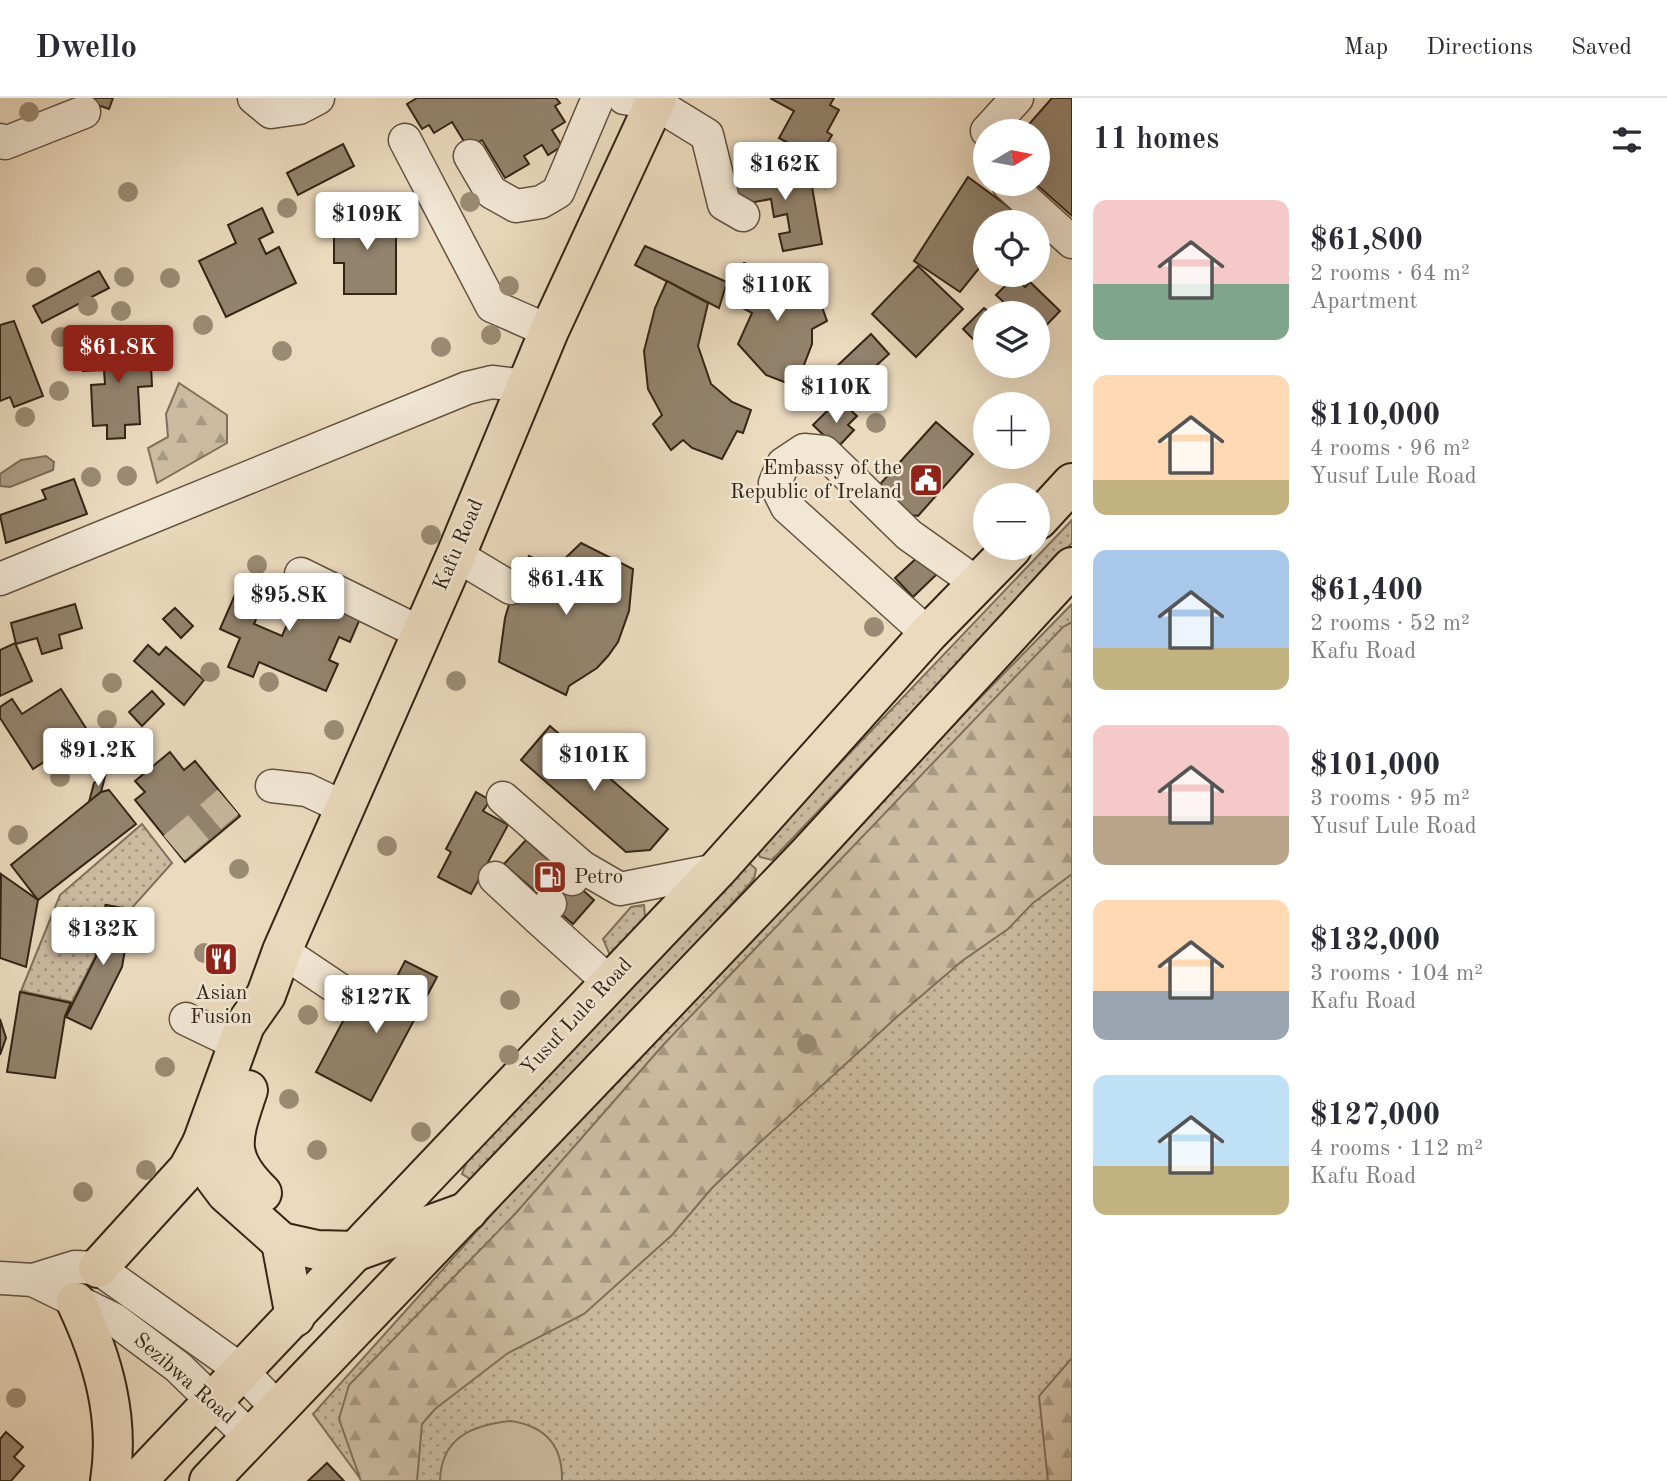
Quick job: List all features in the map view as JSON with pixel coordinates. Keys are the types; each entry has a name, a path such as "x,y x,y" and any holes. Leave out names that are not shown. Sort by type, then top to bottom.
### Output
{"main road":[{"name":"Kafu Road","path":"468,1211 317,1250 281,1242 226,1193 214,1177 202,1143 238,1044 254,1009 266,995 282,951 456,555 645,100"},
{"path":"1050,507 1072,483"},
{"name":"Yusuf Lule Road","path":"137,1481 717,870 928,635 1001,560"},
{"path":"209,1481 808,854 1072,567"},
{"path":"775,807 808,854"},
{"name":"Kafu Road","path":"266,995 272,1018 233,1138 233,1152 240,1168 269,1200 301,1223 319,1230 368,1237"},
{"path":"98,1268 187,1169 202,1143"},
{"path":"281,1242 295,1317"},
{"path":"76,1302 90,1330 111,1405 115,1452 110,1481"}],"street":[{"path":"254,98 257,104 271,112 299,108 318,98"},
{"path":"470,156 491,192 516,206 541,202 558,191 598,98"},
{"path":"998,119 1017,98"},
{"path":"645,100 707,135 723,204 743,215"},
{"path":"0,140 5,143 83,112"},
{"path":"405,140 492,306 549,331"},
{"path":"1021,196 1072,242"},
{"path":"0,579 467,388 492,382 526,386"},
{"path":"928,635 903,609 787,508 775,483 783,464 804,450 824,452 909,535 978,584"},
{"path":"456,555 512,588"},
{"path":"301,573 421,633"},
{"path":"272,786 307,790 345,807"},
{"path":"503,797 577,873 620,889 717,870"},
{"path":"495,878 544,911 609,982"},
{"path":"282,951 355,1000"},
{"path":"186,1019 238,1044"},
{"path":"33,1280 75,1267 98,1268 241,1370 277,1408"},
{"name":"Sezibwa Road","path":"0,1278 33,1280 115,1320 178,1367 251,1438"}],"green space":[{"path":"179,383 227,415 227,443 157,483 148,448 168,437 166,414"},
{"path":"1072,520 1072,543 772,860 760,857 758,852 786,820 1034,560 1050,560 1050,543"},
{"path":"1072,604 1072,1481 362,1481 313,1414 687,997"},
{"path":"1072,622 1072,874 1033,903 1008,929 962,961 899,1015 756,1146 712,1188 672,1235 584,1314 508,1353 435,1409 422,1424 417,1481 361,1481 339,1419 349,1385 515,1214 664,1044 1063,627"},
{"path":"142,824 172,863 131,909 105,905 95,957 72,1002 21,991 60,895"},
{"path":"748,862 756,869 754,879 639,1007 472,1180 462,1174 467,1160"},
{"path":"644,905 645,916 612,960 603,939 631,907"},
{"path":"1072,1358 1072,1481 1048,1481 1039,1396"},
{"path":"511,1421 533,1427 549,1439 559,1457 562,1481 440,1481 446,1454 462,1436 484,1426"}],"shaded area":[{"path":"46,456 54,462 53,470 10,487 0,486 0,474 21,460"}],"building":[{"path":"78,98 113,98 109,109"},
{"path":"417,98 556,98 560,103 555,106 565,122 552,130 562,146 548,155 542,145 524,156 529,164 505,178 482,140 468,148 452,122 434,133 429,125 422,129 407,104"},
{"path":"770,98 834,98 830,105 839,110 827,132 832,135 818,159 779,138 794,111"},
{"path":"1052,98 1072,98 1072,216 1050,196 1050,119 1034,119"},
{"path":"343,144 354,166 298,195 287,173"},
{"path":"808,164 822,244 783,251 779,234 790,232 787,214 774,217 771,199 738,205 733,177"},
{"path":"968,177 973,181 973,196 994,196 1013,210 973,210 973,276 960,292 914,261"},
{"path":"262,208 273,232 259,239 266,254 279,247 296,283 226,317 199,261 236,243 228,225"},
{"path":"334,213 396,213 396,294 344,294 344,263 334,263"},
{"path":"645,246 727,282 719,308 635,265"},
{"path":"744,263 780,277 800,297 817,293 827,321 812,329 812,344 802,370 792,385 766,375 738,344 752,313 732,302"},
{"path":"918,266 963,309 916,357 872,314"},
{"path":"99,271 109,288 42,323 33,306"},
{"path":"667,281 708,303 698,346 711,384 732,402 751,410 743,433 737,431 722,459 692,448 683,440 671,450 653,424 662,415 648,389 644,351 655,308"},
{"path":"1004,287 1035,287 1050,301 1003,301 996,295"},
{"path":"1050,301 1060,311 1050,321"},
{"path":"973,319 973,339 963,329"},
{"path":"14,321 43,396 14,407 10,397 0,401 0,325"},
{"path":"871,334 889,354 855,385 837,366"},
{"path":"150,345 152,386 138,387 140,424 125,425 125,438 107,439 107,425 93,426 91,385 105,384 104,370 83,371 82,348"},
{"path":"844,404 857,416 848,425 854,430 837,448 813,425 829,409 835,414"},
{"path":"936,422 973,454 918,516 885,511 881,483"},
{"path":"74,479 87,514 6,543 0,515 46,499 42,490"},
{"path":"581,543 633,569 629,611 618,642 608,656 597,668 569,686 566,695 499,662 505,618 516,581 529,556 555,568"},
{"path":"920,555 937,574 913,597 895,578"},
{"path":"244,574 270,585 254,624 282,636 290,618 277,613 290,582 362,614 350,642 339,637 329,660 338,664 326,691 259,662 253,677 228,667 240,638 220,629"},
{"path":"75,604 82,628 59,635 62,648 42,654 37,638 16,644 11,623"},
{"path":"175,608 193,626 181,638 163,619"},
{"path":"15,643 32,681 0,696 0,650"},
{"path":"148,645 159,655 166,647 204,680 184,705 134,661"},
{"path":"61,689 89,733 33,769 0,718 0,707 12,699 22,714"},
{"path":"152,691 164,704 142,726 129,712"},
{"path":"550,726 668,829 650,850 626,852 521,760"},
{"path":"95,745 101,748 104,754 101,760 95,763 89,760 86,754 89,748"},
{"path":"170,752 184,770 195,761 240,816 185,862 135,800 145,792 135,781"},
{"path":"106,773 101,792 89,802 94,783"},
{"path":"109,790 136,824 38,900 11,865 101,792"},
{"path":"476,792 490,800 483,811 508,825 471,894 438,877 451,852 446,849"},
{"path":"526,840 594,900 573,924 504,864"},
{"path":"1,874 38,900 26,967 0,958"},
{"path":"106,905 132,910 122,967 91,1029 66,1017 96,957"},
{"path":"405,961 437,977 371,1101 316,1072 351,1006 375,1019"},
{"path":"20,992 71,1003 65,1016 55,1078 7,1072"},
{"path":"0,1019 6,1038 0,1055"},
{"path":"6,1432 23,1447 14,1457 24,1466 11,1481 0,1481 0,1439"},
{"path":"327,1463 344,1481 308,1481"}],"tunnel":[{"path":"174,848 228,802"}],"place":[{"name":"Embassy of the Republic of Ireland","path":"926,480"},
{"name":"Petro","path":"550,877"},
{"name":"Asian Fusion","path":"221,959"}]}
